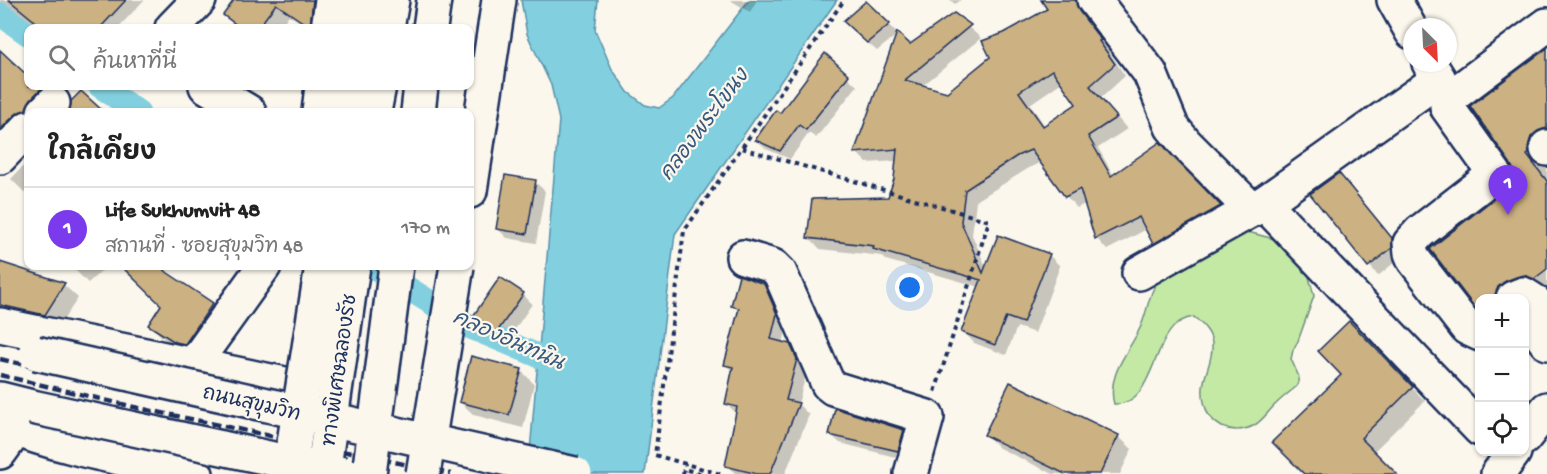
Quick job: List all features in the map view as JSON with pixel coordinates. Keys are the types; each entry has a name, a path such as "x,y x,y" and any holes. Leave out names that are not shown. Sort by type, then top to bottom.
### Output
{"main road":[{"path":"176,24 199,0"},
{"path":"329,24 332,0"},
{"path":"360,24 363,0"},
{"path":"388,24 392,0"},
{"path":"431,24 434,0"},
{"path":"474,166 499,0"},
{"path":"1094,0 1150,73 1172,127 1186,144 1258,207 1475,425"},
{"path":"1394,0 1404,18"},
{"path":"1475,332 1467,328 1414,260 1410,243 1420,232 1495,174 1449,110 1448,99 1547,25"},
{"path":"1139,273 1258,207 1439,79 1435,72"},
{"path":"213,90 243,108"},
{"path":"319,108 322,90"},
{"path":"347,108 349,90"},
{"path":"375,108 378,90"},
{"path":"418,108 421,90"},
{"path":"0,157 24,132"},
{"path":"744,257 773,266 780,273 828,384 833,388 927,417 911,474"},
{"path":"193,365 261,270"},
{"path":"289,474 321,270"},
{"name":"ทางพิเศษฉลองรัช","path":"323,474 352,270"},
{"path":"369,474 395,270"},
{"path":"423,474 456,270"},
{"path":"0,325 309,389 294,474"},
{"name":"ถนนสุขุมวิท","path":"0,342 36,353 575,474"},
{"path":"0,399 12,428"},
{"path":"1529,431 1547,409"},
{"path":"12,428 84,449 196,474"},
{"path":"12,428 342,474"}],"path":[{"path":"742,148 989,221 927,417"},
{"path":"683,474 685,463"},
{"path":"687,470 704,474"}],"green space":[{"path":"1248,232 1274,239 1289,249 1307,269 1314,296 1291,359 1299,377 1297,386 1253,426 1237,430 1219,425 1207,412 1203,396 1212,343 1206,328 1194,317 1180,322 1169,333 1140,392 1129,401 1114,404 1112,393 1116,374 1140,328 1152,292 1159,279 1204,252"}],"water":[{"name":"คลองพระโขนง","path":"521,0 598,0 595,30 612,69 628,92 645,105 659,108 673,98 749,0 837,0 675,234 645,474 528,474 559,120 551,85 527,34"}],"building":[{"path":"9,0 126,0 104,24 38,24"},
{"path":"234,0 313,0 310,24 306,24 276,4 261,24 235,24 223,15"},
{"path":"1041,0 1076,0 1079,11 1101,40 1099,41 1115,64 1090,86 1117,117 1088,136 1111,176 1160,142 1221,206 1153,244 1139,217 1095,239 1080,189 1065,197 1031,150 1017,156 965,190 961,222 983,273 998,235 1050,254 1023,323 1006,317 995,345 961,332 981,280 873,249 874,246 807,238 812,199 888,197 894,179 897,149 854,153 897,32 910,44 954,13 971,25 905,80 947,92 990,57 982,41 1004,33 1047,9","holes":["1052,70 1076,104 1043,126 1019,92"]},
{"path":"866,1 890,24 867,43 843,21"},
{"path":"1547,48 1547,128 1531,137 1527,155 1547,181 1547,269 1534,279 1524,275 1506,281 1498,287 1496,294 1475,294 1475,308 1430,249 1506,189 1512,181 1514,171 1510,163 1470,106"},
{"path":"0,50 24,72 24,90 40,90 31,99 27,108 15,115 0,130"},
{"path":"825,53 849,75 806,130 799,125 780,151 755,140 776,110 780,113"},
{"path":"81,91 100,108 70,108 71,101"},
{"path":"1339,173 1392,238 1392,248 1368,267 1310,194"},
{"path":"505,175 536,180 527,234 496,229"},
{"path":"0,262 65,283 45,315 0,305"},
{"path":"125,270 165,270 213,303 185,344 175,342 148,325 161,305"},
{"path":"739,275 764,284 777,314 771,339 790,344 797,359 786,400 799,403 770,474 757,474 725,466 737,407 725,404 733,367 724,365 739,308 731,306"},
{"path":"500,277 524,293 495,335 471,319"},
{"path":"1349,321 1413,387 1361,438 1397,474 1304,474 1272,442 1341,375 1318,351"},
{"path":"471,356 522,369 509,415 459,402"},
{"path":"1010,382 1119,435 1100,474 1065,474 984,435"},
{"path":"835,408 904,430 898,451 829,435"}],"waterway":[{"name":"คลองอินทนิน","path":"0,14 24,31"},
{"name":"คลองอินทนิน","path":"106,90 132,108"},
{"name":"คลองอินทนิน","path":"378,270 472,328 569,366"}],"railway":[{"path":"0,359 110,385 544,474"},
{"path":"0,375 134,407 451,474"}],"place":[{"name":"Life Sukhumvit 48","path":"1508,215"}]}
